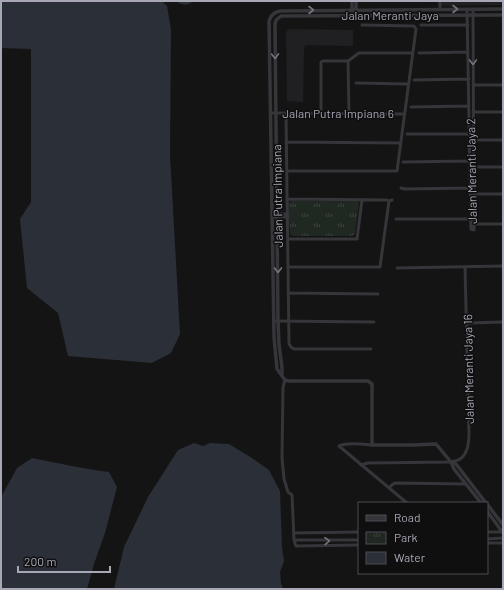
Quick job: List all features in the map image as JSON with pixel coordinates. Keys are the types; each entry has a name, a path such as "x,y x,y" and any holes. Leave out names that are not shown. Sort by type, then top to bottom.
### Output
{"street":[{"path":"352,1 354,10"},
{"path":"354,15 356,1"},
{"path":"440,1 440,10"},
{"name":"Jalan Meranti Jaya 2","path":"467,9 470,134 472,147 474,167 475,229 472,230 470,161 472,147 474,140 473,9"},
{"name":"Jalan Meranti Jaya","path":"273,14 276,11 503,9"},
{"name":"Jalan Putra Impiana","path":"273,14 269,21 272,215 276,321 282,374"},
{"name":"Jalan Meranti Jaya","path":"278,18 281,16 354,15 503,15"},
{"name":"Jalan Putra Impiana","path":"278,18 275,24 277,215 276,321 274,337 277,369 282,374"},
{"path":"287,171 397,171 416,29 414,26 362,25"},
{"path":"421,26 468,25"},
{"path":"468,41 473,41"},
{"path":"419,53 468,52"},
{"path":"320,113 321,62 348,61 359,53 412,53"},
{"path":"348,61 349,113"},
{"path":"414,80 469,79"},
{"path":"356,83 408,84"},
{"path":"473,85 503,85"},
{"path":"411,107 469,106"},
{"path":"473,112 503,112"},
{"name":"Jalan Putra Impiana 6","path":"271,113 404,114"},
{"path":"286,113 289,344 294,349 371,349"},
{"path":"407,134 470,134"},
{"path":"474,140 503,140"},
{"path":"286,142 401,143"},
{"path":"403,162 470,161"},
{"path":"474,167 503,167"},
{"path":"401,188 470,188"},
{"path":"474,194 503,194"},
{"path":"287,199 391,200 380,267 288,267"},
{"path":"288,239 357,239 362,200"},
{"path":"272,215 288,216"},
{"path":"396,220 471,219"},
{"path":"475,224 503,224"},
{"path":"397,268 503,266"},
{"name":"Jalan Meranti Jaya 16","path":"451,462 458,460 463,456 468,445 469,432 465,267"},
{"path":"288,293 378,294"},
{"path":"276,321 374,322"},
{"path":"467,322 503,322"},
{"path":"282,374 285,380 283,387 282,458 284,479 288,492 292,495 294,540 296,546 358,545"},
{"path":"285,380 299,382 370,382 372,384 372,445"},
{"path":"406,502 339,446 350,444 436,444 480,502"},
{"path":"362,465 368,463 451,462 456,464 484,502"},
{"path":"389,488 396,483 465,484"},
{"path":"488,506 503,525"},
{"path":"488,512 503,533"},
{"path":"294,533 358,532"},
{"path":"488,532 503,533"},
{"path":"488,539 503,538"},
{"path":"294,540 358,540"},
{"path":"488,543 503,543"}],"shaded area":[{"path":"437,1 503,1 503,5 438,6"},
{"path":"289,29 353,30 353,46 306,45 304,47 303,102 287,101 286,32"}],"green space":[{"path":"291,201 358,201 355,234 352,236 293,236 290,234 288,203"}],"water":[{"path":"1,1 162,1 167,6 171,30 170,155 180,334 171,353 152,363 68,356 58,313 27,288 20,219 31,202 31,49 1,48"},
{"path":"194,443 203,446 210,443 229,444 269,470 280,491 284,561 280,572 283,589 114,589 124,547 148,497 178,450"},
{"path":"32,458 80,468 109,472 117,487 105,533 87,589 1,589 1,497 17,468"}],"waterway":[{"path":"181,1 189,1"}]}
